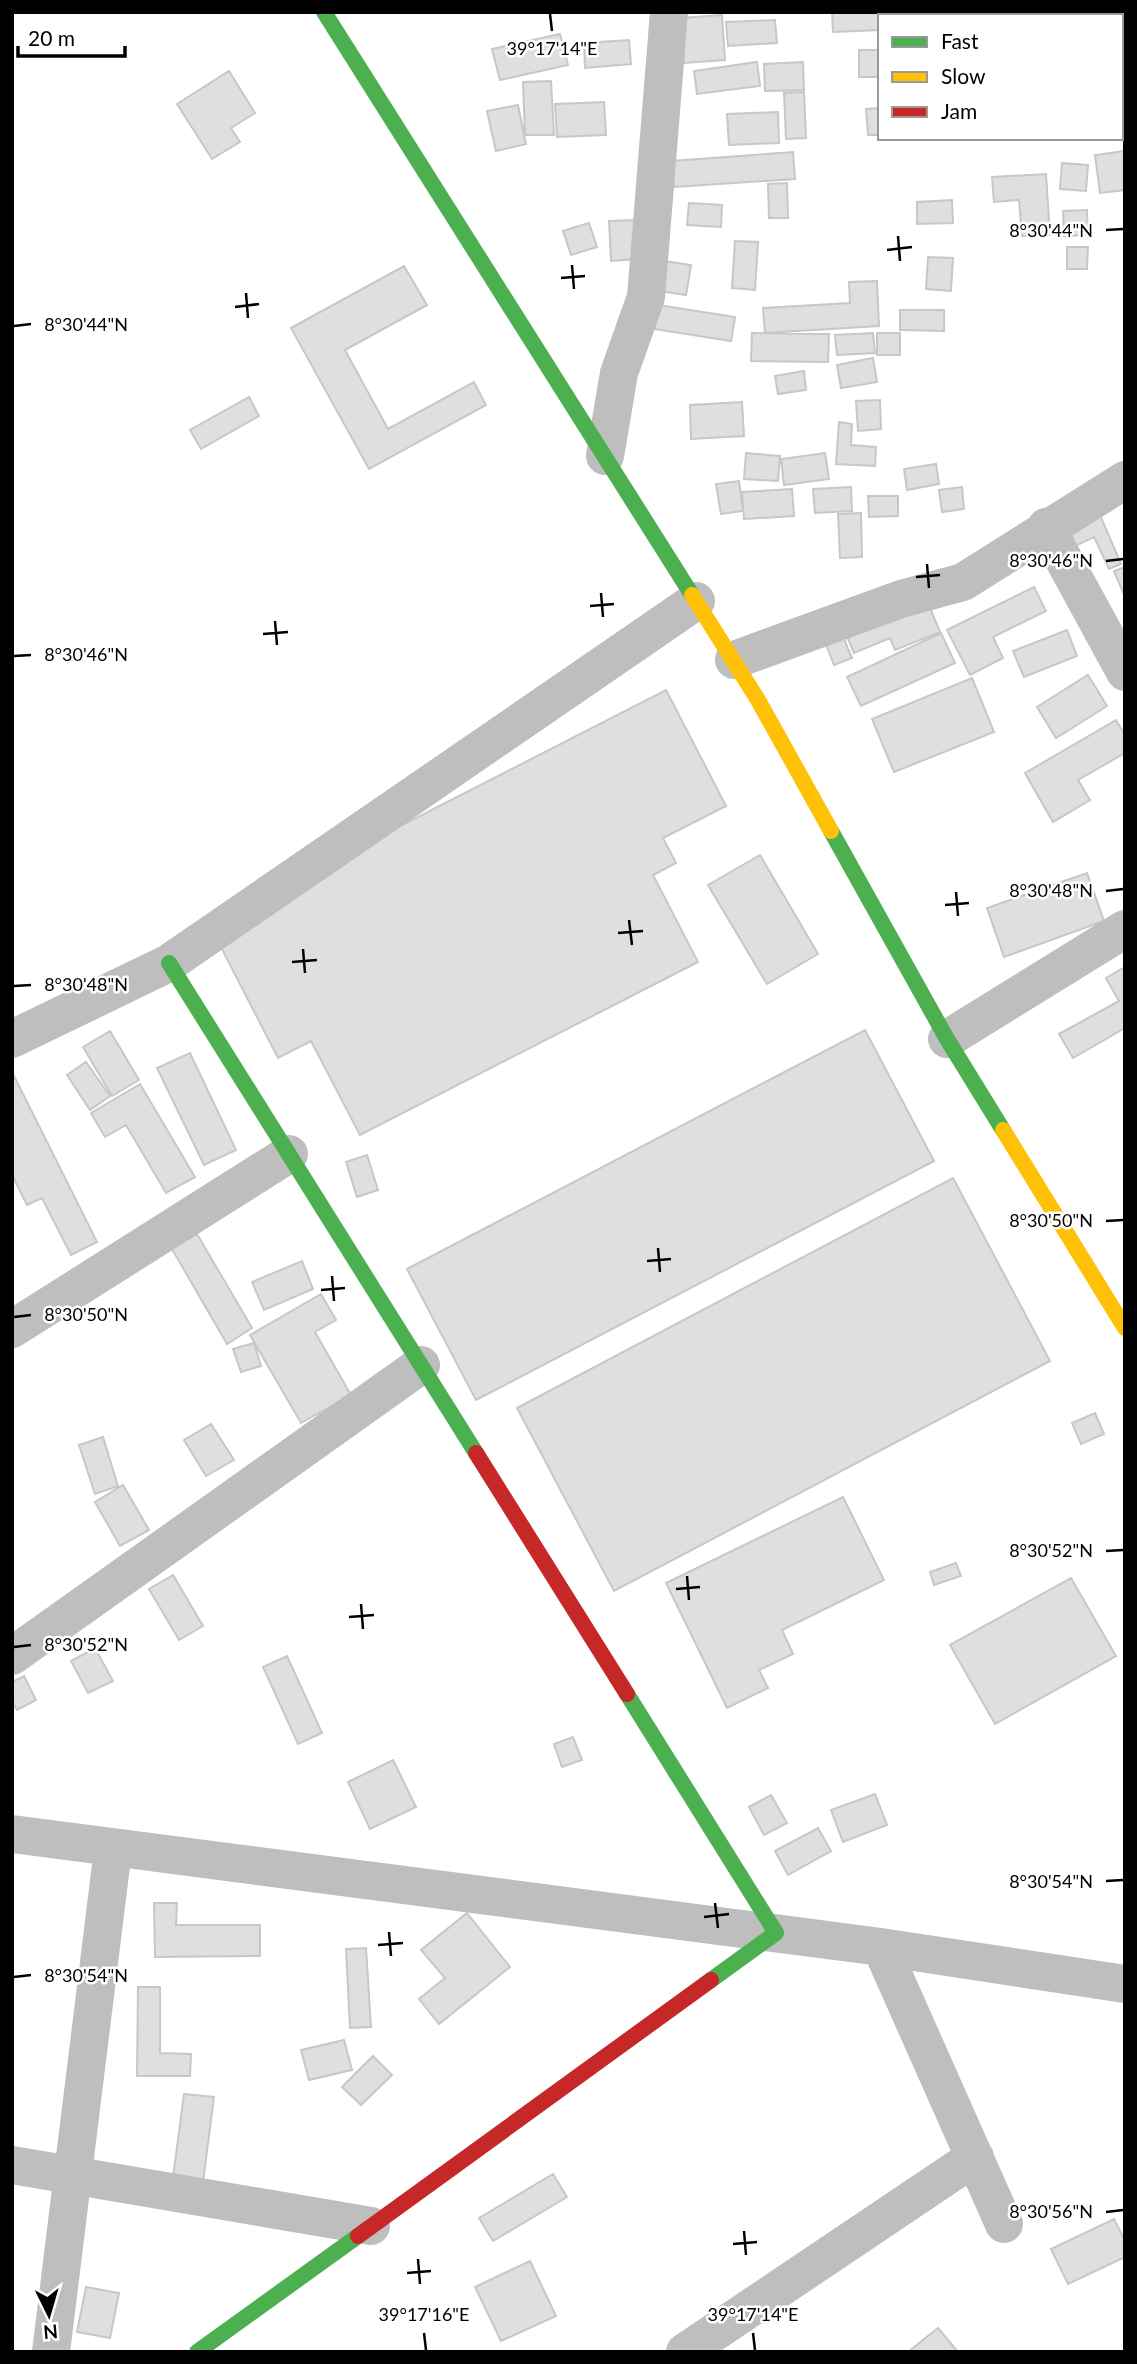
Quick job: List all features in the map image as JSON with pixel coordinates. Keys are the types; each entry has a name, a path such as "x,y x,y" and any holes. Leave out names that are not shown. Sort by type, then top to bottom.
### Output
{"street":[{"path":"324,12 733,660 947,1040 1125,1328"},
{"path":"605,456 619,373 646,297 670,12"},
{"path":"733,660 901,599 963,582 1046,527 1125,480"},
{"path":"1046,527 1125,672"},
{"path":"12,1040 169,963 696,601"},
{"path":"947,1040 1125,929"},
{"path":"169,963 776,1933"},
{"path":"12,1329 289,1153"},
{"path":"12,1656 421,1365"},
{"path":"12,1835 881,1947 1125,1984"},
{"path":"51,2352 113,1849"},
{"path":"197,2352 776,1933"},
{"path":"881,1947 1004,2224"},
{"path":"685,2352 975,2157"},
{"path":"12,2165 370,2226"}],"building":[{"path":"832,12 895,12 878,14 878,30 833,32"},
{"path":"722,15 725,60 684,63 681,18"},
{"path":"775,20 777,43 728,46 726,22"},
{"path":"560,34 568,65 500,80 492,49"},
{"path":"629,40 631,64 585,68 584,43"},
{"path":"859,50 878,50 878,77 859,77"},
{"path":"757,62 760,86 697,94 694,71"},
{"path":"803,62 804,90 765,91 764,64"},
{"path":"229,71 255,113 231,128 240,142 212,159 177,104"},
{"path":"551,81 554,135 525,135 523,82"},
{"path":"804,92 806,138 786,139 784,93"},
{"path":"604,102 606,135 557,137 555,104"},
{"path":"518,105 526,144 496,151 487,111"},
{"path":"878,108 878,135 868,135 866,109"},
{"path":"778,112 779,143 729,145 727,114"},
{"path":"1125,151 1125,190 1100,193 1095,155"},
{"path":"793,152 795,179 674,187 672,161"},
{"path":"1062,163 1088,165 1086,191 1060,189"},
{"path":"1046,174 1050,235 1022,236 1019,200 994,202 992,177"},
{"path":"787,183 788,218 769,218 768,184"},
{"path":"952,200 953,223 917,224 917,202"},
{"path":"689,203 722,205 721,227 687,225"},
{"path":"1087,210 1088,235 1064,236 1063,211"},
{"path":"635,220 636,259 611,261 609,221"},
{"path":"589,223 597,247 571,255 563,231"},
{"path":"735,241 758,242 755,290 732,288"},
{"path":"1067,247 1088,247 1087,269 1067,269"},
{"path":"928,257 953,258 951,291 926,289"},
{"path":"664,261 691,265 686,295 659,291"},
{"path":"404,266 427,305 345,350 388,429 474,382 486,405 369,469 291,328"},
{"path":"877,281 879,326 765,333 763,308 850,303 849,282"},
{"path":"658,305 735,317 731,341 654,329"},
{"path":"900,310 944,310 944,331 900,330"},
{"path":"752,333 829,334 828,362 751,361"},
{"path":"873,333 875,353 837,355 835,335"},
{"path":"877,333 900,333 900,355 877,355"},
{"path":"873,358 877,382 841,388 837,365"},
{"path":"804,371 806,390 778,394 775,376"},
{"path":"249,397 259,416 201,449 190,430"},
{"path":"880,400 881,429 858,431 856,401"},
{"path":"742,402 744,436 691,439 690,405"},
{"path":"839,422 852,424 851,445 876,447 875,466 836,464"},
{"path":"746,453 780,456 778,481 744,479"},
{"path":"825,453 829,479 784,485 781,459"},
{"path":"936,464 939,484 907,490 904,469"},
{"path":"739,481 743,511 721,514 716,484"},
{"path":"851,487 852,511 815,513 813,489"},
{"path":"962,487 964,509 942,512 939,490"},
{"path":"792,489 794,516 744,519 742,492"},
{"path":"1091,494 1121,564 1109,569 1094,537 1075,546 1059,509"},
{"path":"868,496 898,496 898,516 869,517"},
{"path":"861,513 862,557 840,558 838,514"},
{"path":"1125,567 1125,597 1114,571"},
{"path":"921,586 940,632 895,650 890,638 854,653 840,620"},
{"path":"1034,587 1046,611 993,637 1003,658 970,675 947,630"},
{"path":"839,627 852,658 834,665 822,634"},
{"path":"1067,630 1077,656 1024,677 1013,651"},
{"path":"941,633 955,663 861,706 847,677"},
{"path":"1088,675 1107,706 1056,738 1037,707"},
{"path":"972,678 994,732 894,772 872,719"},
{"path":"666,690 726,806 663,838 676,863 653,875 698,962 360,1135 311,1041 278,1058 209,924"},
{"path":"1116,720 1125,735 1125,753 1078,780 1090,800 1053,822 1025,773"},
{"path":"760,855 818,954 767,984 708,885"},
{"path":"1087,873 1104,921 1004,957 987,908"},
{"path":"1125,967 1125,1028 1073,1058 1059,1034 1119,1001 1106,978"},
{"path":"865,1030 934,1161 476,1400 407,1269"},
{"path":"110,1031 139,1080 112,1096 83,1047"},
{"path":"190,1053 236,1150 204,1165 157,1068"},
{"path":"86,1062 110,1096 90,1110 67,1075"},
{"path":"12,1072 97,1242 71,1255 42,1198 27,1205 12,1175"},
{"path":"140,1084 195,1177 166,1193 126,1125 105,1137 91,1113"},
{"path":"367,1155 378,1190 357,1197 346,1162"},
{"path":"953,1178 1050,1361 614,1591 517,1408"},
{"path":"197,1234 252,1328 227,1344 172,1249"},
{"path":"302,1261 313,1289 264,1310 252,1282"},
{"path":"321,1294 336,1320 315,1332 351,1395 301,1423 250,1335"},
{"path":"254,1343 261,1366 241,1372 233,1349"},
{"path":"1095,1413 1104,1434 1081,1444 1072,1423"},
{"path":"211,1424 234,1460 206,1476 184,1440"},
{"path":"103,1437 118,1486 95,1494 79,1445"},
{"path":"123,1485 149,1530 120,1546 95,1502"},
{"path":"843,1497 884,1580 782,1630 793,1654 759,1670 768,1688 727,1708 666,1583"},
{"path":"956,1563 961,1576 934,1585 930,1572"},
{"path":"173,1575 203,1626 179,1640 149,1589"},
{"path":"1071,1578 1116,1656 995,1724 950,1645"},
{"path":"95,1648 113,1681 88,1693 71,1661"},
{"path":"287,1656 322,1733 298,1744 263,1667"},
{"path":"24,1676 36,1700 17,1710 12,1701 12,1682"},
{"path":"573,1737 582,1760 562,1767 554,1744"},
{"path":"393,1760 416,1807 370,1829 348,1782"},
{"path":"875,1794 887,1825 843,1842 831,1810"},
{"path":"771,1795 787,1823 764,1835 749,1807"},
{"path":"818,1828 831,1851 788,1875 775,1851"},
{"path":"154,1903 177,1903 176,1925 260,1925 260,1956 155,1957"},
{"path":"467,1913 510,1967 439,2024 419,1999 445,1978 421,1950"},
{"path":"366,1948 371,2027 350,2028 346,1949"},
{"path":"138,1987 160,1987 160,2053 191,2054 190,2076 137,2076"},
{"path":"344,2040 352,2070 309,2080 301,2050"},
{"path":"373,2056 392,2075 361,2105 342,2087"},
{"path":"184,2094 214,2097 203,2182 173,2178"},
{"path":"553,2174 567,2197 493,2241 479,2218"},
{"path":"1114,2219 1125,2241 1125,2257 1068,2284 1051,2249"},
{"path":"530,2261 556,2316 501,2341 475,2287"},
{"path":"86,2287 119,2293 110,2338 77,2332"},
{"path":"938,2328 958,2352 908,2352"}],"traffic: fast":[{"path":"324,12 692,595"},
{"path":"831,831 947,1039 1003,1130"},
{"path":"169,963 476,1453"},
{"path":"627,1694 776,1933 711,1980"},
{"path":"197,2352 358,2236"}],"traffic: slow":[{"path":"692,595 758,700 831,831"},
{"path":"1003,1130 1125,1328"}],"traffic: jam":[{"path":"476,1453 627,1694"},
{"path":"358,2236 711,1980"}]}
